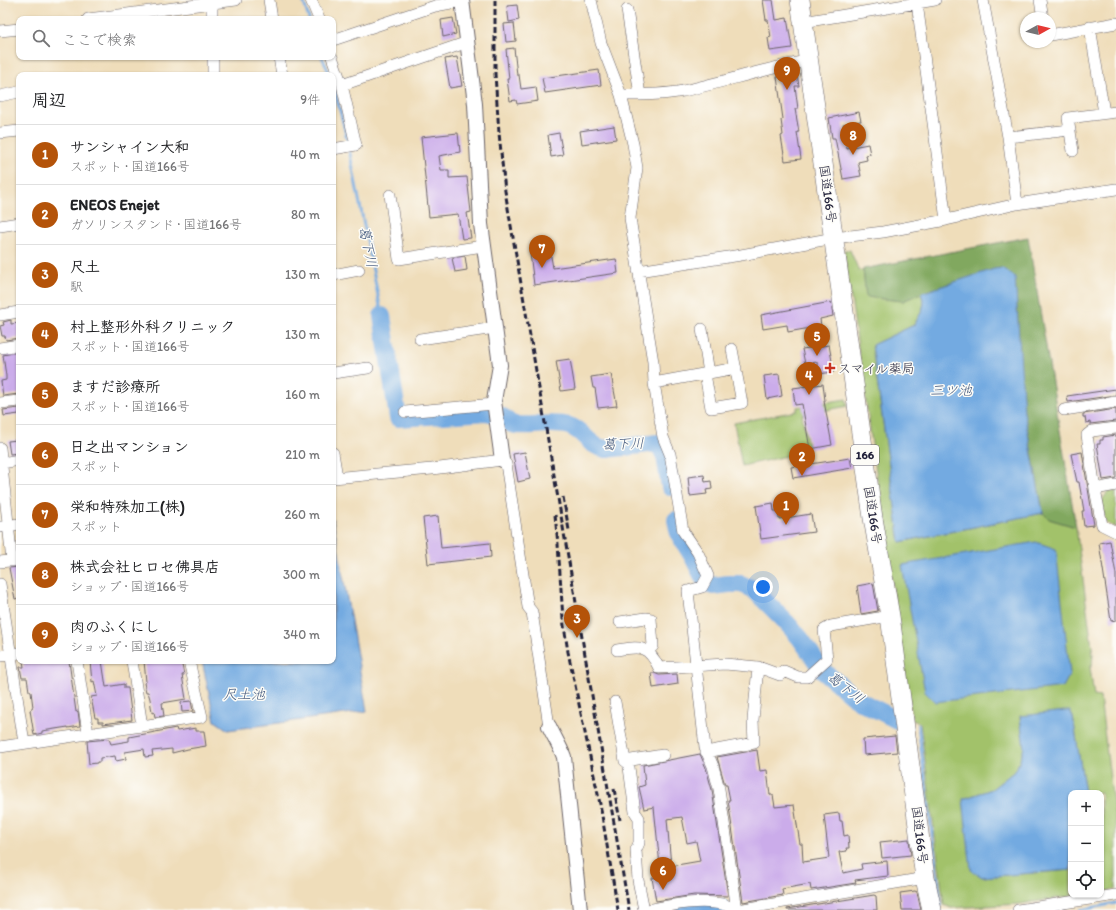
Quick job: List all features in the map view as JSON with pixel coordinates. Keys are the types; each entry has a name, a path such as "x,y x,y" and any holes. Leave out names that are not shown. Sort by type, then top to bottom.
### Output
{"highway":[{"name":"国道166号","path":"800,0 873,518 890,616 925,878 932,910"}],"street":[{"path":"111,16 236,0"},
{"path":"269,0 272,16"},
{"path":"311,0 317,16"},
{"path":"591,0 601,43 621,95 633,144 637,168 630,218 653,362 654,383 663,437 670,454 683,531 698,553 708,576 702,587 688,591 705,748 713,766 719,789 737,910"},
{"path":"803,22 935,0"},
{"path":"983,0 1008,137 1017,204"},
{"path":"1040,0 1042,12"},
{"path":"336,39 435,6 462,1 475,104 483,246 500,365 494,401 496,420 502,460 506,464 528,607 532,612 549,726 564,757 580,910"},
{"path":"212,3 212,16"},
{"path":"918,3 946,220"},
{"path":"627,10 640,95"},
{"path":"1056,34 1116,23"},
{"path":"1090,27 1104,113"},
{"path":"0,31 16,29"},
{"path":"342,85 468,42"},
{"path":"213,60 213,72"},
{"path":"280,60 282,72"},
{"path":"333,60 342,85 356,145 338,148"},
{"path":"621,95 654,95 682,91 778,66 808,61"},
{"path":"0,96 16,93"},
{"path":"1074,151 1068,118 1116,112"},
{"path":"1008,137 1070,130"},
{"path":"0,134 16,131"},
{"path":"638,271 741,255 834,238 883,232 1017,204 1116,189"},
{"path":"390,195 399,259 483,246"},
{"path":"0,226 16,223"},
{"path":"336,274 359,270"},
{"path":"0,315 16,312"},
{"path":"420,339 495,328"},
{"path":"702,329 711,408 742,403 732,350"},
{"path":"0,348 16,345"},
{"path":"336,373 368,368"},
{"path":"654,383 736,368"},
{"path":"0,404 16,401"},
{"path":"1064,410 1116,402"},
{"path":"405,412 494,404"},
{"path":"1116,428 1092,431 1086,435 1102,525 1116,532"},
{"path":"0,448 9,526 16,560 0,562"},
{"path":"336,478 432,469 502,460"},
{"path":"2,463 16,461"},
{"path":"1095,488 1116,485"},
{"path":"0,584 24,743"},
{"path":"617,650 640,648 648,651 654,657 659,668 725,664 758,667 780,675 784,670 798,677 808,677 827,659 824,630 831,626 890,616"},
{"path":"620,622 646,618 651,619 653,646 648,651"},
{"path":"77,664 88,733"},
{"path":"132,664 142,726"},
{"path":"0,747 202,717 190,664"},
{"path":"706,752 754,743 753,720 758,667"},
{"path":"615,702 625,761 663,755"},
{"path":"628,760 635,812 639,818 639,843 636,850 638,880 644,910"},
{"path":"648,910 710,902 724,904 737,910 925,878"},
{"path":"1018,910 1116,895"}],"green space":[{"path":"1028,237 1076,527 1049,519 1043,513 1024,412 936,289 921,293 903,301 866,297 863,269"},
{"path":"844,250 850,250 859,271 863,269 866,297 903,301 921,293 924,303 922,311 914,325 872,345 900,542 1043,513 1049,519 1076,527 1093,654 1092,666 1090,667 1094,696 1100,697 1116,827 1116,889 1104,891 1104,790 1085,790 1073,717 1020,716 1024,748 1016,770 992,789 963,799 982,877 1068,870 1068,897 1020,904 951,908 944,905 920,723 912,720"},
{"path":"846,399 848,406 802,415 809,451 742,466 734,423 797,411 797,407"},
{"path":"1116,491 1116,528 1105,522 1102,500 1108,492"}],"water":[{"name":"三ツ池","path":"1002,268 1015,277 1024,412 1043,513 900,542 872,345 914,325 922,311 924,303 921,293 994,269"},
{"name":"尺土池","path":"336,536 367,711 228,730 215,721 203,664 336,664"},
{"path":"1036,542 1056,549 1070,674 1063,687 935,702 925,692 902,565"},
{"path":"1070,711 1073,717 1085,790 1068,790 1068,870 982,877 971,870 963,799 992,789 1016,770 1024,748 1020,716"}],"building":[{"path":"763,0 773,0 776,20 787,18 792,48 770,51 768,38 771,37 768,20 766,20"},
{"path":"517,5 519,20 509,22 507,6"},
{"path":"453,18 456,34 443,37 441,20"},
{"path":"514,23 516,41 506,42 504,24"},
{"path":"514,48 517,75 519,75 521,89 536,87 538,101 517,104 516,100 510,101 507,79 509,79 506,49"},
{"path":"457,57 462,86 450,88 445,59"},
{"path":"599,70 601,85 545,93 542,78"},
{"path":"797,74 799,86 795,86 798,109 795,109 799,132 797,132 801,159 785,161 781,136 783,135 781,120 783,119 777,77"},
{"path":"859,112 861,121 843,124 847,148 868,144 870,154 866,155 867,160 858,162 861,176 843,179 835,138 832,138 829,118"},
{"path":"614,126 616,139 582,144 580,131"},
{"path":"458,133 460,152 439,156 441,170 449,170 449,178 467,177 471,212 467,213 471,238 462,239 458,214 429,217 421,137"},
{"path":"559,133 563,155 551,157 548,135"},
{"path":"550,251 553,268 616,259 618,273 534,285 530,253"},
{"path":"465,256 467,270 455,272 452,258"},
{"path":"831,302 833,316 820,319 821,326 788,332 787,325 763,329 761,315"},
{"path":"11,320 11,324 16,323 16,338 6,340 5,336 2,336 0,326 4,325 3,322"},
{"path":"829,345 834,372 818,374 817,362 805,364 802,349"},
{"path":"16,353 16,394 3,396 1,381 6,380 6,376 3,355"},
{"path":"570,359 575,389 561,391 556,361"},
{"path":"611,374 617,406 598,408 595,388 593,388 591,377"},
{"path":"779,374 782,396 767,399 764,376"},
{"path":"823,384 824,401 832,445 810,449 802,404 795,405 793,388"},
{"path":"1116,389 1116,395 1068,402 1067,396"},
{"path":"16,408 16,414 4,416 3,410"},
{"path":"1116,409 1116,421 1090,424 1090,422 1086,423 1085,417 1083,417 1083,414"},
{"path":"1116,435 1116,478 1103,480 1097,444 1100,444 1100,440 1103,440 1103,437"},
{"path":"16,440 16,453 10,454 8,441"},
{"path":"525,452 530,479 518,482 513,454"},
{"path":"1082,452 1094,525 1084,526 1082,511 1084,511 1079,482 1077,482 1071,454"},
{"path":"850,458 852,468 793,478 791,467"},
{"path":"704,475 705,482 711,481 712,489 706,490 707,494 690,496 688,477"},
{"path":"773,503 774,511 778,511 779,519 811,514 814,532 761,539 756,506"},
{"path":"438,516 441,548 490,543 491,557 428,564 423,518"},
{"path":"1110,541 1116,574 1116,620 1111,621 1099,543"},
{"path":"16,567 15,599 9,568"},
{"path":"873,583 878,611 861,614 857,586"},
{"path":"24,664 69,664 76,712 78,711 80,726 42,731 42,733 34,735 30,710 33,707 31,692 29,691 27,678 22,678 20,667 24,667"},
{"path":"90,664 102,664 106,687 124,684 124,688 128,688 132,720 103,724 103,722 98,722 98,718 95,718 91,697 97,696 94,681 92,682"},
{"path":"144,664 181,664 184,675 182,675 186,699 162,703 164,716 155,717 154,712 152,713 148,692 146,692 144,683 146,682"},
{"path":"651,673 659,675 677,674 678,684 653,688"},
{"path":"191,701 193,711 182,712 181,702"},
{"path":"176,728 177,731 196,728 196,731 204,731 206,746 172,753 172,749 152,751 153,756 145,757 144,749 125,752 126,759 116,761 115,756 100,758 100,762 89,764 87,741 109,739 111,744 129,741 129,737"},
{"path":"895,736 897,752 864,755 863,739"},
{"path":"757,750 760,771 767,770 770,795 773,795 775,807 794,805 800,844 802,844 803,862 829,858 824,815 839,813 840,821 842,821 844,836 848,835 849,848 846,848 847,851 839,852 843,873 862,869 861,864 887,861 888,876 855,880 856,883 811,890 810,884 782,889 783,895 743,902 728,800 730,800 727,785 725,785 717,757"},
{"path":"700,754 706,768 712,790 728,896 694,895 656,901 652,878 658,877 656,867 660,866 654,807 644,809 639,787 645,785 643,765","holes":["682,817 687,843 696,841 700,861 671,866 667,819"]},
{"path":"909,839 911,855 882,858 880,842"},
{"path":"917,892 921,910 902,910 900,893"},
{"path":"874,895 876,896 877,910 787,910 787,909"}],"waterway":[{"name":"葛下川","path":"303,0 308,16"},
{"name":"葛下川","path":"323,60 329,72"},
{"name":"葛下川","path":"336,95 348,143"},
{"name":"葛下川","path":"349,149 382,316"},
{"name":"葛下川","path":"382,316 398,418 487,412 503,417 511,424 516,425 556,424 569,426 578,431 594,445 606,449 658,443 665,456 670,487"},
{"name":"葛下川","path":"676,520 679,534 706,583 713,586 741,584 753,589 800,638 823,671 858,700 897,720"},
{"name":"葛下川","path":"918,725 941,906"},
{"name":"葛下川","path":"1081,910 1116,903"},
{"path":"685,910 702,907 721,908"}],"railway":[{"path":"495,0 495,74 505,191 629,910"},
{"path":"563,497 569,530"},
{"path":"555,515 563,619 568,652 600,804 618,910"},
{"path":"614,789 620,820"}],"place":[{"name":"肉のふくにし","path":"787,90"},
{"name":"株式会社ヒロセ佛具店","path":"853,155"},
{"name":"栄和特殊加工(株)","path":"542,268"},
{"name":"ますだ診療所","path":"817,356"},
{"name":"スマイル薬局","path":"830,368"},
{"name":"村上整形外科クリニック","path":"809,395"},
{"name":"ENEOS Enejet","path":"802,476"},
{"name":"サンシャイン大和","path":"786,525"},
{"name":"尺土","path":"577,638"},
{"name":"日之出マンション","path":"663,890"}]}
